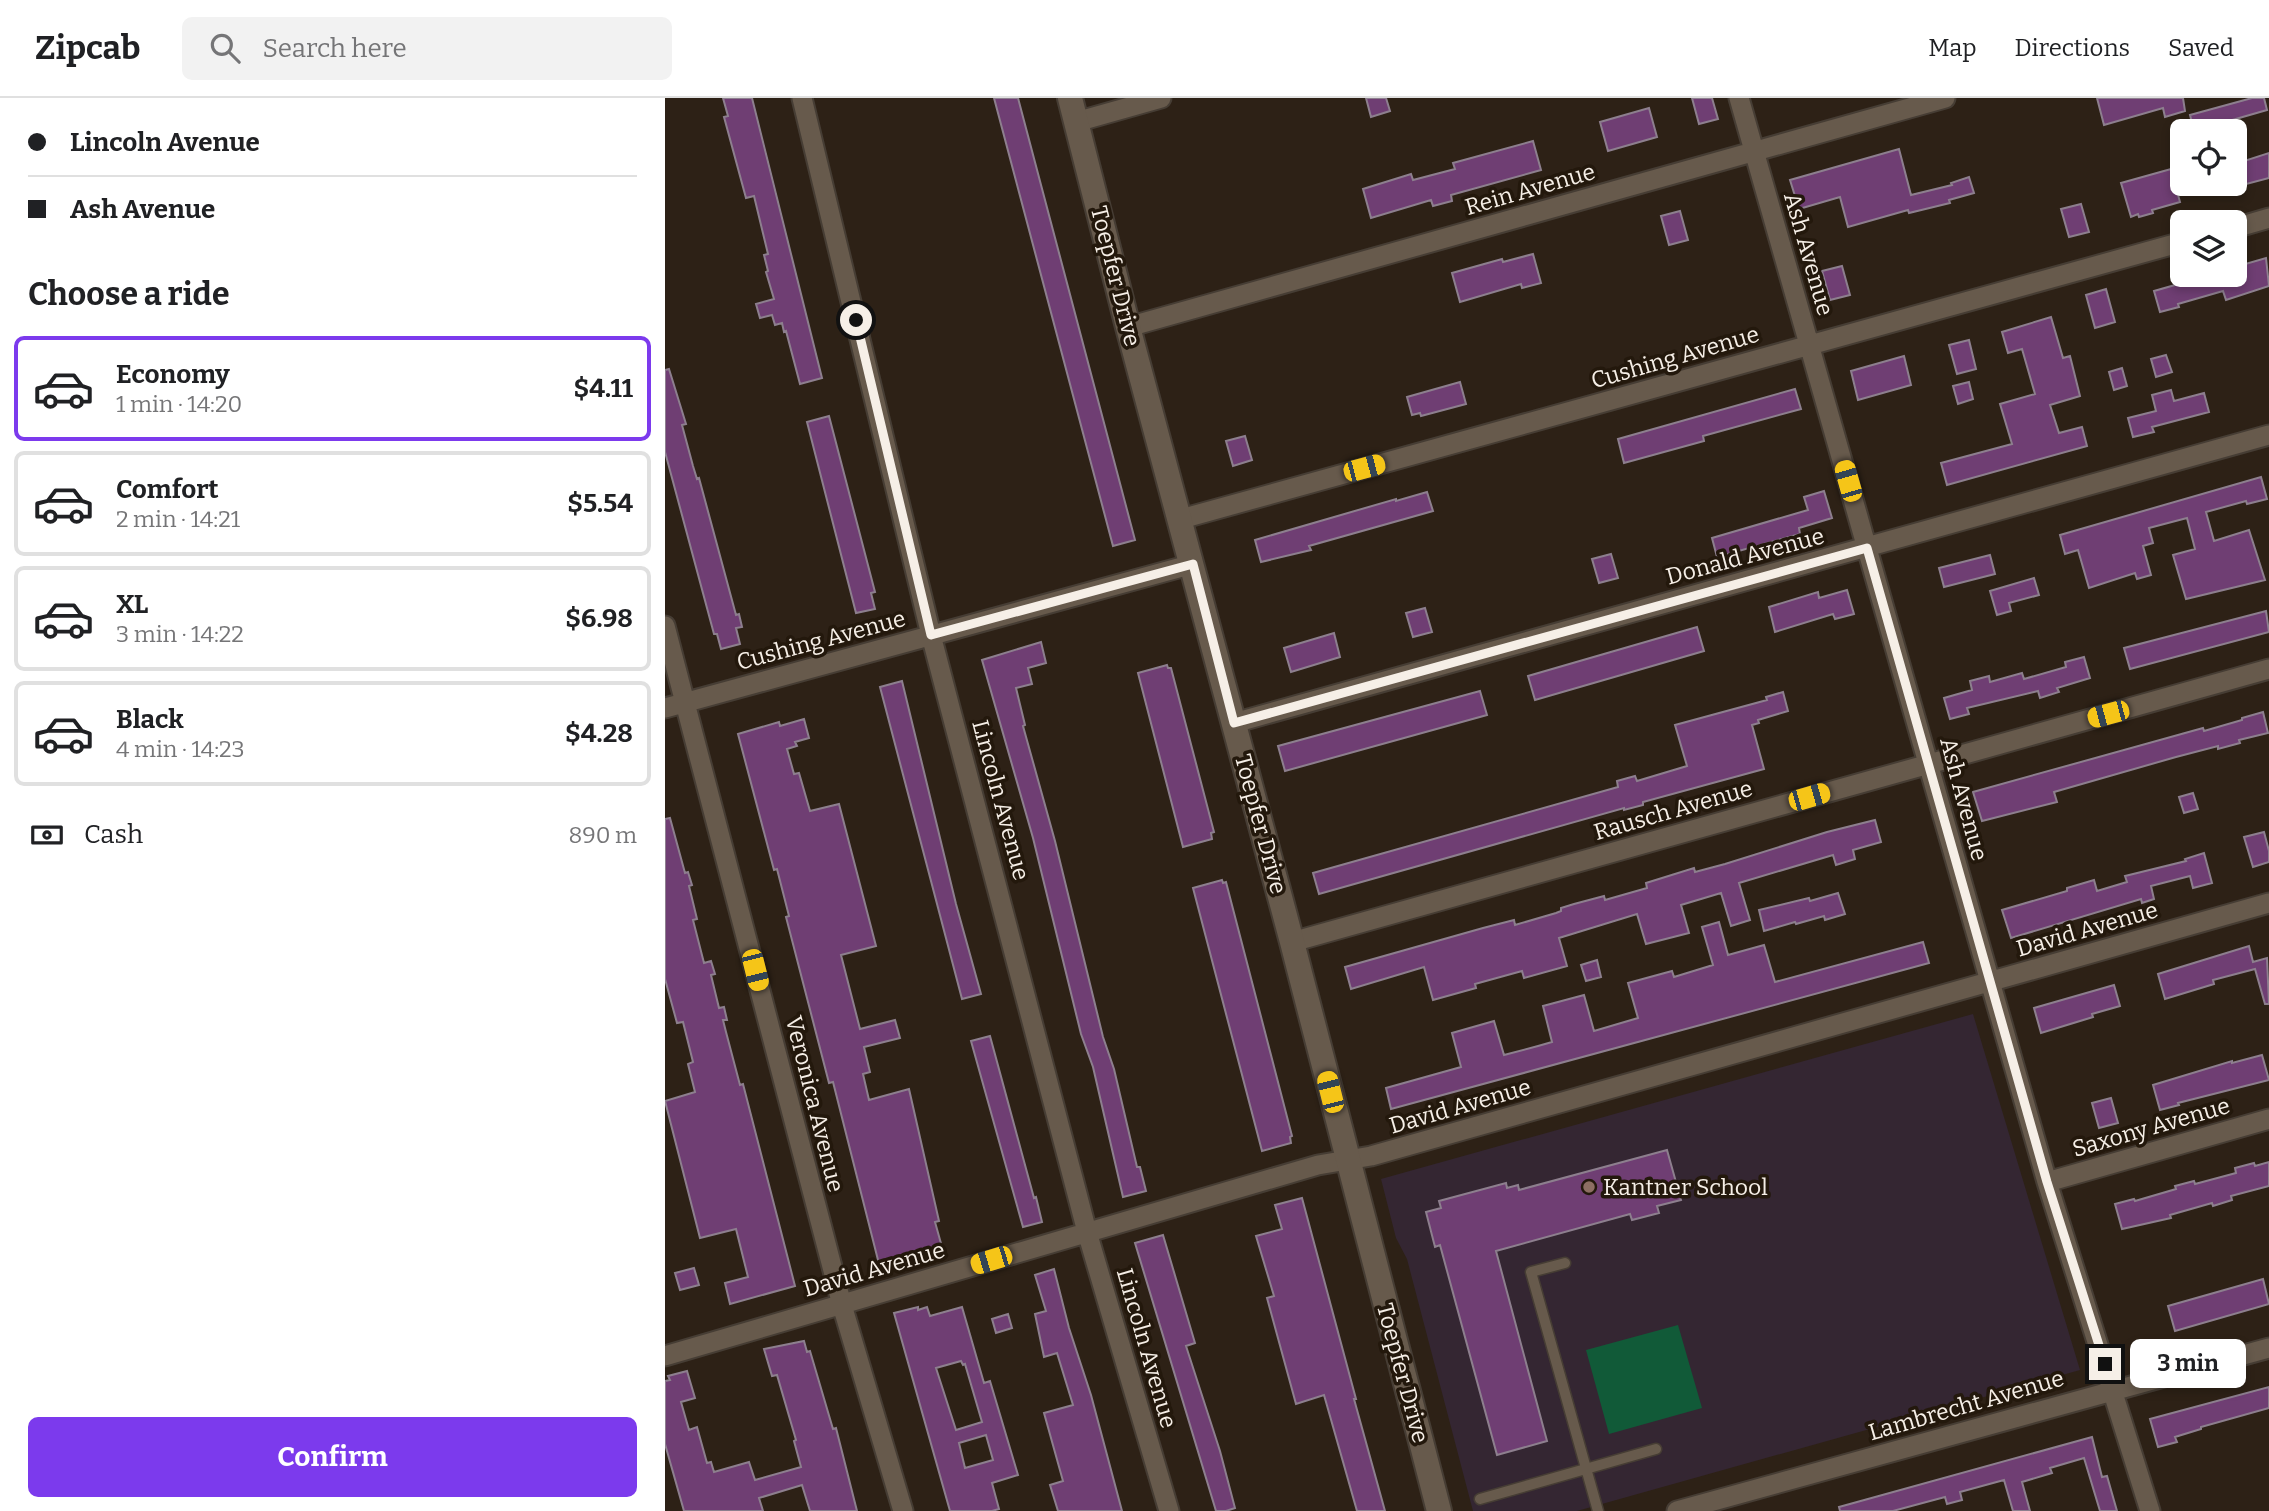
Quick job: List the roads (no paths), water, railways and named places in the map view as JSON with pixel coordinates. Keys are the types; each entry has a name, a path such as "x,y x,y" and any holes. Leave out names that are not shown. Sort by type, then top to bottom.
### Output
{"street":[{"name":"Lincoln Avenue","path":"802,98 931,635 1087,1232 1169,1511"},
{"path":"1073,110 1161,98"},
{"name":"Ash Avenue","path":"1739,98 2047,1182 2150,1511"},
{"name":"Rein Avenue","path":"1128,327 1945,98"},
{"name":"Toepfer Drive","path":"1073,110 1439,1511"},
{"path":"2247,224 2269,218"},
{"name":"Cushing Avenue","path":"1181,519 2170,245"},
{"name":"Donald Avenue","path":"1234,723 2269,435"},
{"name":"Cushing Avenue","path":"665,708 1193,564"},
{"name":"Veronica Avenue","path":"665,626 842,1305 903,1511"},
{"name":"Rausch Avenue","path":"1292,942 2269,669"},
{"name":"David Avenue","path":"665,1356 1318,1165 1347,1161 1772,1044 2269,903"},
{"name":"Saxony Avenue","path":"2047,1182 2269,1119"},
{"name":"Lambrecht Avenue","path":"1677,1511 2269,1348"}],"lane":[{"path":"1566,1264 1531,1272 1598,1511"},
{"path":"1480,1499 1656,1449"}],"place":[{"name":"Kantner School","path":"1589,1187"}]}
